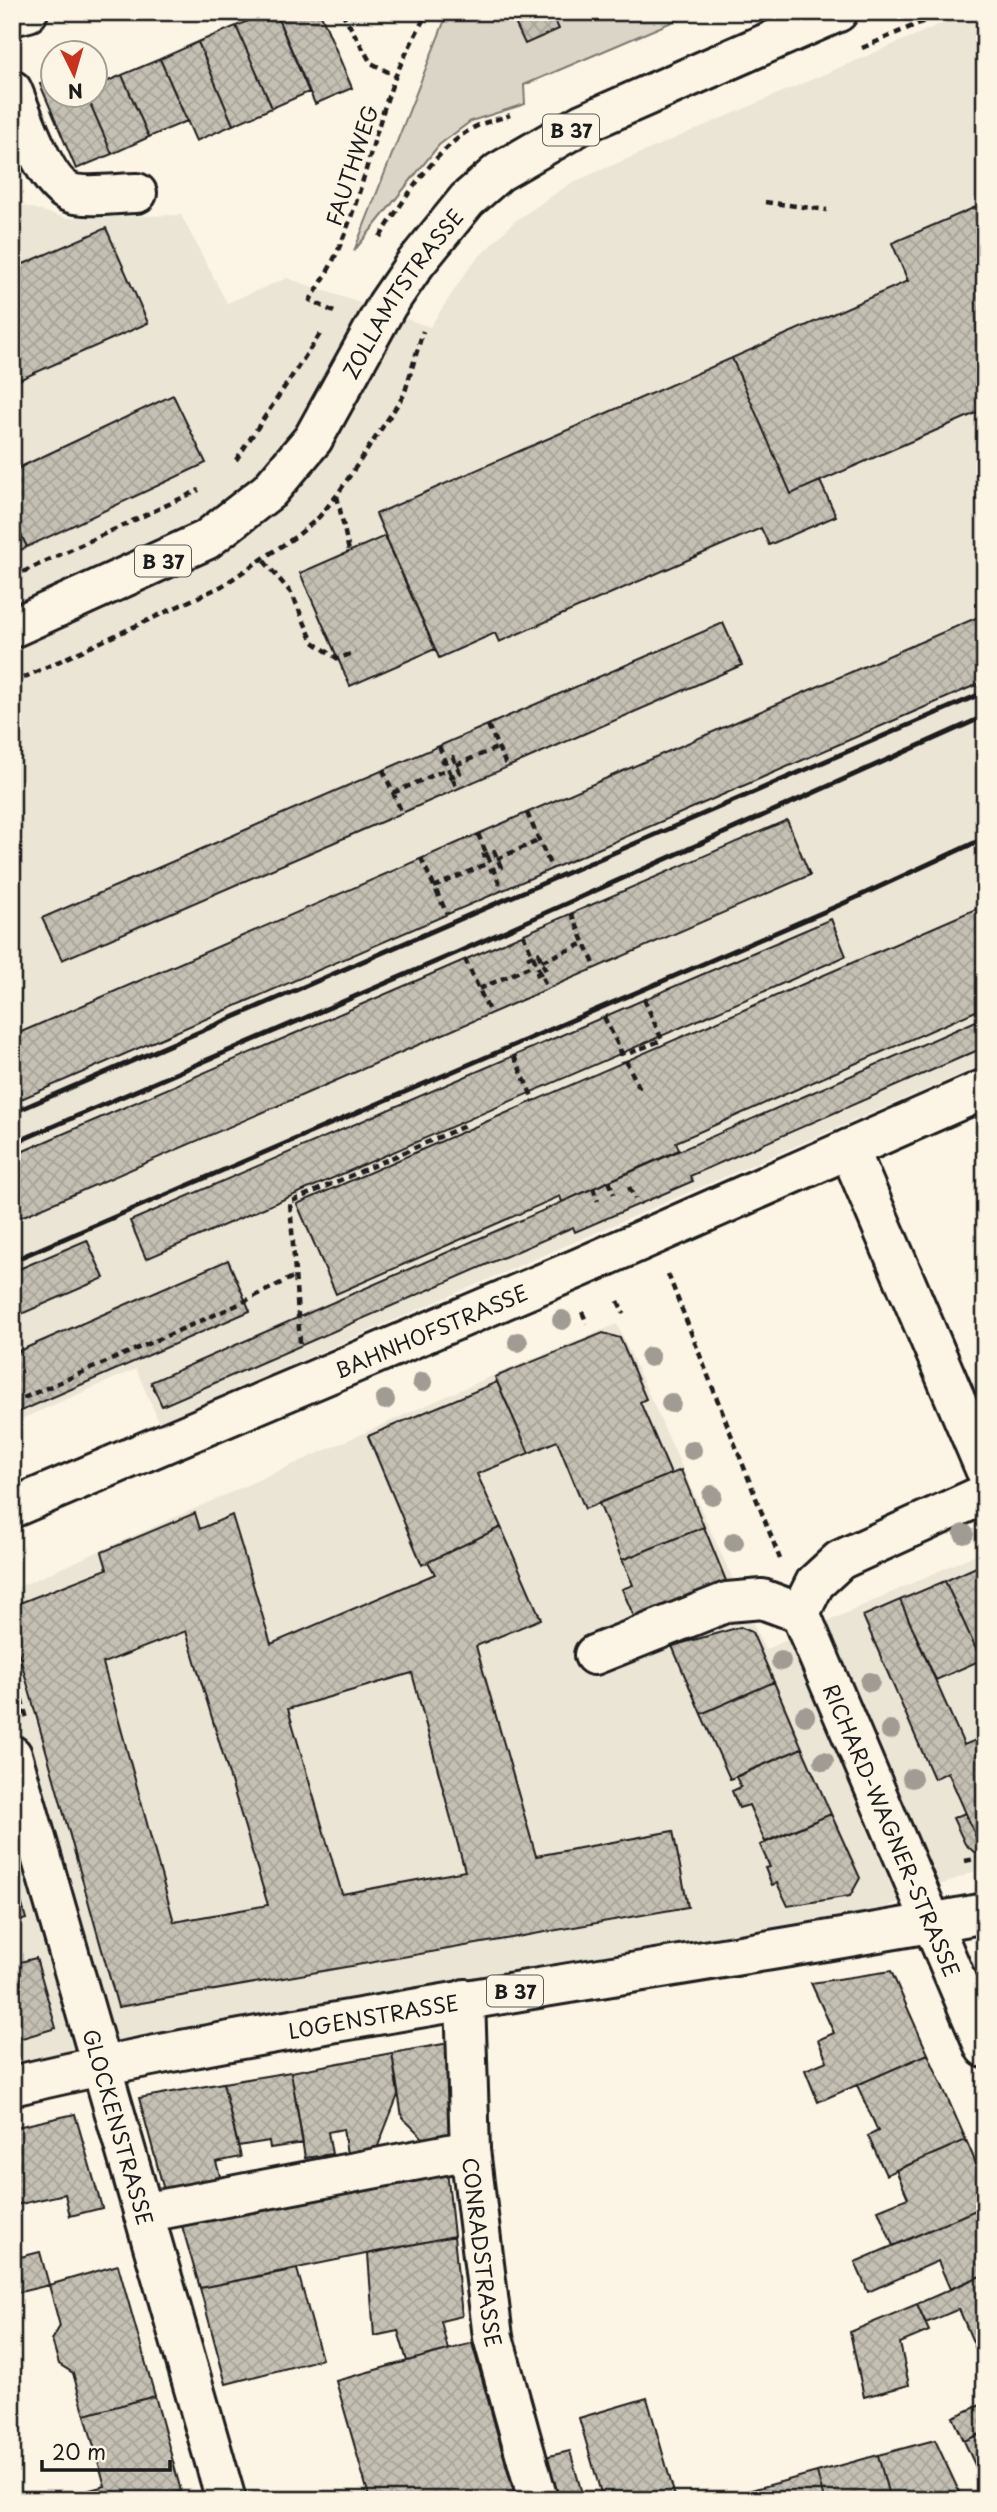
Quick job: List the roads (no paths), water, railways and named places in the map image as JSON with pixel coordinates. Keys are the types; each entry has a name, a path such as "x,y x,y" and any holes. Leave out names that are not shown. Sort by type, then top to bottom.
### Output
{"street":[{"path":"12,16 29,12"},
{"name":"ZOLLAMTSTRASSE","path":"12,628 205,540 269,491 313,439 387,305 415,264 467,200 499,172 582,124 838,12"},
{"path":"12,90 47,170 57,183 71,193 137,193"},
{"name":"BAHNHOFSTRASSE","path":"12,1508 303,1386 984,1092"},
{"path":"849,1149 985,1469"},
{"path":"594,1655 727,1602 762,1600 800,1613 815,1583 840,1560 985,1494"},
{"name":"RICHARD-WAGNER-STRASSE","path":"800,1613 985,2048"},
{"name":"GLOCKENSTRASSE","path":"12,1755 226,2500"},
{"name":"LOGENSTRASSE","path":"12,2086 100,2065 465,1999 985,1913"},
{"name":"CONRADSTRASSE","path":"465,1999 470,2150 493,2337 538,2500"},
{"path":"144,2213 470,2150"}],"railway":[{"path":"12,1113 985,692"},
{"path":"12,1144 456,953 985,716"},
{"path":"12,1261 842,904 985,838"}]}
